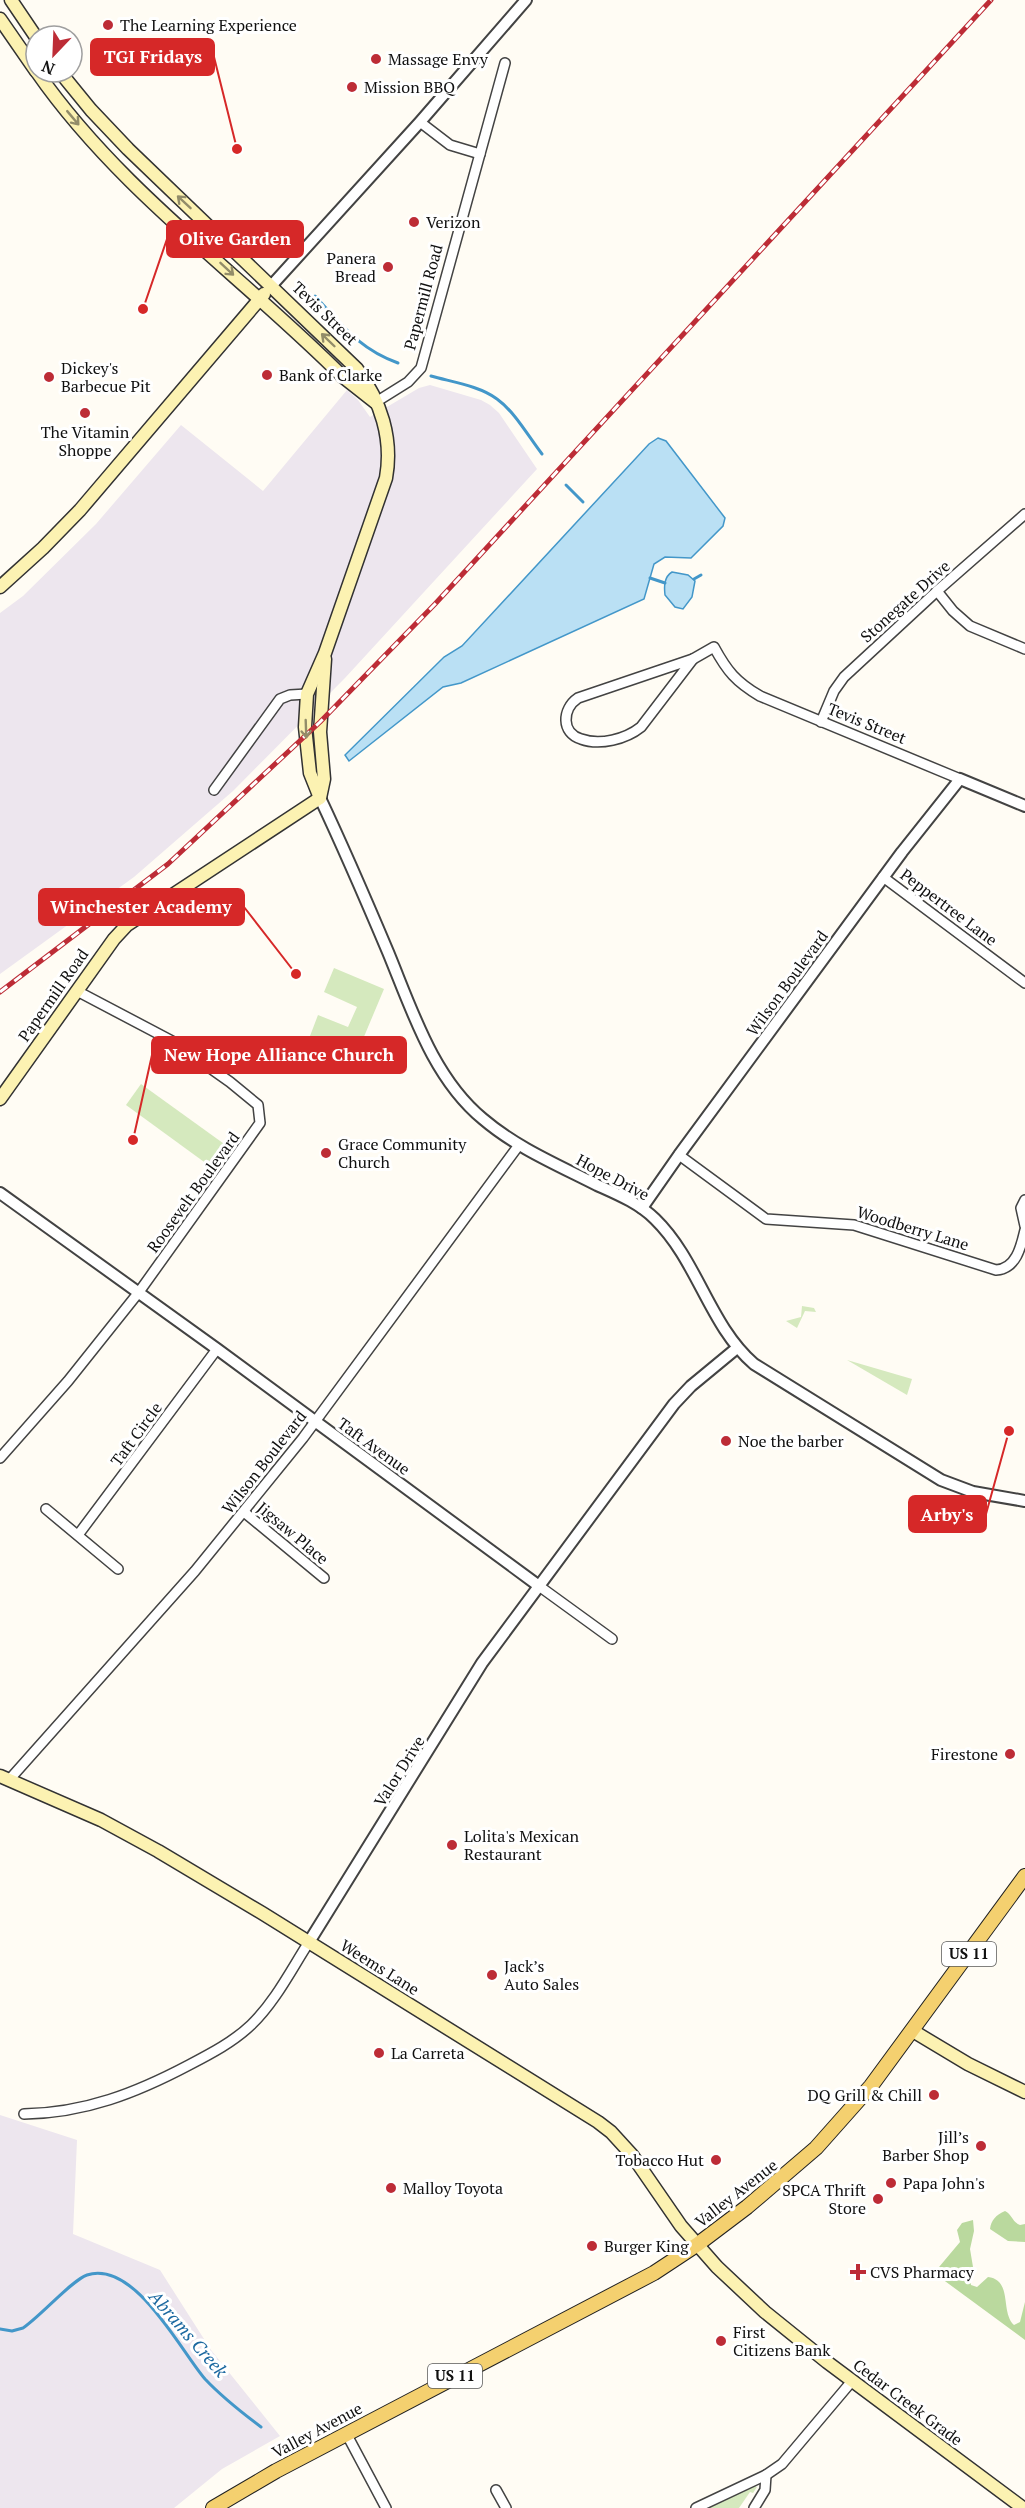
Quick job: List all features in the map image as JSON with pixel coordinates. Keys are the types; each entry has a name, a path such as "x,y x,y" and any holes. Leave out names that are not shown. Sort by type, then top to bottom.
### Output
{"main road":[{"path":"11,0 27,24"},
{"name":"Tevis Street","path":"0,19 24,54"},
{"name":"Tevis Street","path":"46,84 75,122 106,155 342,376 376,402"},
{"name":"Tevis Street","path":"70,84 128,149 357,369 367,382 376,402"},
{"path":"0,587 80,510 272,285"},
{"path":"320,798 312,782 308,761 305,727 307,694 325,653 386,478 389,456 387,429 376,402"},
{"path":"320,798 324,779 320,732 325,653"},
{"name":"Papermill Road","path":"0,1099 114,939 127,925 320,798"},
{"name":"Weems Lane","path":"5,1778 101,1820 130,1836 309,1942 598,2122 611,2132 632,2155 672,2216 698,2244"},
{"name":"Valley Avenue","path":"213,2508 346,2433 654,2272 698,2244 774,2186 816,2148 871,2086 1025,1876"},
{"path":"913,2031 968,2064 1025,2092"},
{"name":"Cedar Creek Grade","path":"698,2244 717,2267 765,2312 852,2381 1023,2508"}],"street":[{"path":"272,285 420,122 526,0"},
{"name":"Papermill Road","path":"376,402 408,382 421,368 505,63"},
{"path":"420,122 450,146 480,154"},
{"name":"Stonegate Drive","path":"821,722 834,691 844,677 1025,514"},
{"path":"937,591 953,611 970,626 1025,649"},
{"name":"Tevis Street","path":"693,659 714,646 728,670 741,684 760,696 1025,806"},
{"path":"693,659 641,727 633,734 615,740 585,741 568,729 565,715 567,708 578,698 693,659"},
{"path":"214,790 280,699 290,695 307,694"},
{"name":"Wilson Boulevard","path":"642,1208 884,877 960,779"},
{"name":"Hope Drive","path":"320,798 421,1029 443,1073 459,1097 483,1120 519,1145 642,1208 664,1229 692,1268 719,1322 737,1348 765,1372 941,1480 973,1492 1025,1501"},
{"name":"Peppertree Lane","path":"884,877 1025,982"},
{"name":"Roosevelt Boulevard","path":"0,1458 68,1381 139,1292 257,1129 260,1119 259,1108 253,1099 172,1041 77,991"},
{"name":"Wilson Boulevard","path":"5,1778 195,1571 244,1512 316,1422 519,1145"},
{"name":"Woodberry Lane","path":"679,1155 766,1219 854,1225 996,1270 1003,1269 1014,1262 1025,1228 1021,1208 1025,1200"},
{"name":"Taft Avenue","path":"0,1193 139,1292 612,1639"},
{"name":"Valor Drive","path":"24,2114 69,2111 129,2094 154,2084 231,2042 253,2023 309,1942 482,1663 674,1404 691,1386 737,1348"},
{"name":"Taft Circle","path":"78,1535 217,1349"},
{"path":"46,1509 118,1569"},
{"name":"Jigsaw Place","path":"244,1512 324,1578"},
{"path":"696,2508 766,2475 793,2452 852,2381"},
{"path":"346,2433 386,2508"},
{"path":"754,2508 765,2490 766,2475"},
{"path":"496,2490 506,2508"}],"shaded area":[{"path":"430,385 481,400 490,405 499,413 537,469 345,678 233,791 134,877 0,974 0,613 23,596 96,524 181,425 263,491 347,390 358,400 370,417 419,388"},
{"path":"0,2115 77,2140 73,2234 160,2270 211,2350 280,2436 222,2469 174,2508 0,2508"}],"green space":[{"path":"334,968 384,989 350,1070 332,1063 338,1048 310,1036 318,1015 348,1027 357,1007 324,992"},
{"path":"141,1084 227,1146 211,1167 126,1105"},
{"path":"802,1306 814,1308 816,1312 805,1311 797,1328 786,1321 801,1317"},
{"path":"847,1360 912,1379 907,1395"},
{"path":"1005,2211 1017,2224 1025,2224 1025,2242 1008,2241 990,2229 994,2218"},
{"path":"973,2220 974,2231 970,2249 973,2267 971,2285 977,2287 988,2277 996,2279 1004,2290 1010,2319 1014,2325 1020,2322 1025,2302 1025,2340 934,2273 960,2242 957,2230 962,2223"},
{"path":"757,2487 753,2493 750,2492 739,2508 704,2508"}],"water":[{"path":"658,438 666,441 725,518 723,526 691,558 665,557 654,564 644,599 461,683 443,687 349,761 345,755 444,657 462,646 649,444"},
{"path":"672,572 688,575 695,581 692,597 683,609 675,607 665,595 666,579"}],"waterway":[{"path":"315,296 362,343 372,351 398,363"},
{"path":"431,376 474,388 497,399 515,417 542,454"},
{"path":"566,485 583,502"},
{"path":"694,579 701,575"},
{"path":"650,578 665,583"},
{"name":"Abrams Creek","path":"0,2329 12,2331 23,2328 81,2278 87,2275 105,2274 122,2281 139,2294 155,2310 205,2379 261,2427"}],"railway":[{"path":"0,992 168,864 320,722 435,604 991,0"}],"place":[{"name":"The Learning Experience","path":"108,25"},
{"name":"Massage Envy","path":"376,59"},
{"name":"Mission BBQ","path":"352,87"},
{"name":"TGI Fridays","path":"237,149"},
{"name":"Verizon","path":"414,222"},
{"name":"Panera Bread","path":"388,267"},
{"name":"Olive Garden","path":"143,309"},
{"name":"Bank of Clarke","path":"267,375"},
{"name":"Dickey's Barbecue Pit","path":"49,377"},
{"name":"The Vitamin Shoppe","path":"85,413"},
{"name":"Winchester Academy","path":"296,974"},
{"name":"New Hope Alliance Church","path":"133,1140"},
{"name":"Grace Community Church","path":"326,1153"},
{"name":"Arby's","path":"1009,1431"},
{"name":"Noe the barber","path":"726,1441"},
{"name":"Firestone","path":"1010,1754"},
{"name":"Lolita's Mexican Restaurant","path":"452,1845"},
{"name":"Jack’s Auto Sales","path":"492,1975"},
{"name":"La Carreta","path":"379,2053"},
{"name":"DQ Grill & Chill","path":"934,2095"},
{"name":"Jill’s Barber Shop","path":"981,2146"},
{"name":"Tobacco Hut","path":"716,2160"},
{"name":"Papa John's","path":"891,2183"},
{"name":"Malloy Toyota","path":"391,2188"},
{"name":"SPCA Thrift Store","path":"878,2199"},
{"name":"Burger King","path":"592,2246"},
{"name":"CVS Pharmacy","path":"858,2272"},
{"name":"First Citizens Bank","path":"721,2341"}]}
